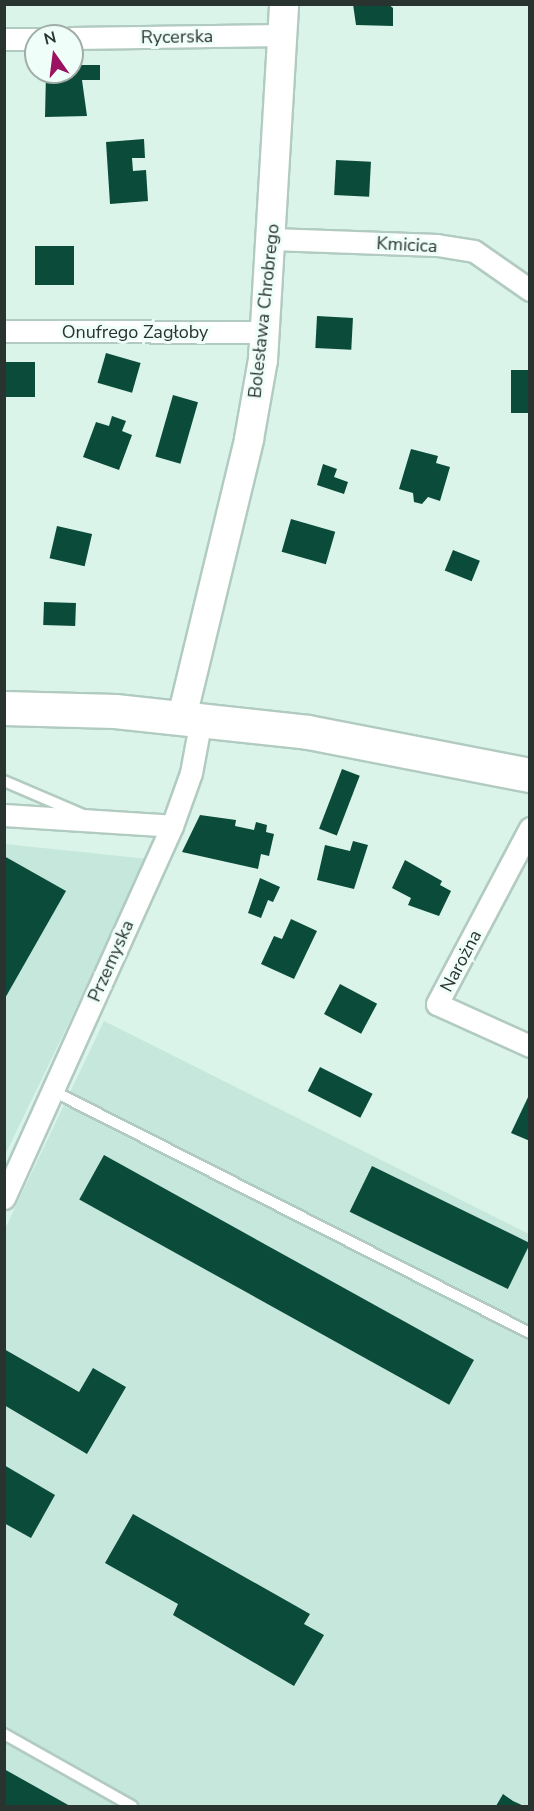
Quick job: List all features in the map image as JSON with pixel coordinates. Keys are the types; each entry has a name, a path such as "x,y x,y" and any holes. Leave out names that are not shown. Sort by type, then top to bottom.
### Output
{"main road":[{"path":"4,708 191,718 308,732 530,775"}],"street":[{"name":"Bolesława Chrobrego","path":"191,718 249,439 266,332 284,4"},
{"name":"Rycerska","path":"84,38 283,35"},
{"path":"4,39 24,39"},
{"name":"Kmicica","path":"272,239 437,245 474,251 530,290"},
{"name":"Onufrego Zagłoby","path":"4,331 266,332"},
{"name":"Przemyska","path":"4,1198 172,826 191,773 191,718"},
{"path":"4,815 94,819 172,826"},
{"name":"Narożna","path":"530,828 438,1004 530,1046"}],"lane":[{"path":"4,781 94,819"},
{"path":"52,1091 530,1333"},
{"path":"4,1734 132,1806"}],"shaded area":[{"path":"5,844 148,859 5,1155"},
{"path":"104,1021 529,1234 529,1806 5,1806 4,1231"}],"building":[{"path":"353,4 388,4 393,8 393,26 356,25"},
{"path":"84,65 100,65 100,80 84,80"},
{"path":"46,84 83,84 87,116 45,117"},
{"path":"144,139 145,158 132,158 133,171 146,170 148,201 110,204 106,142"},
{"path":"336,160 371,162 369,197 334,195"},
{"path":"35,246 74,246 74,285 35,285"},
{"path":"317,316 353,318 351,350 315,348"},
{"path":"106,353 141,363 132,393 97,383"},
{"path":"4,362 35,362 35,397 4,397"},
{"path":"511,370 530,370 530,413 511,413"},
{"path":"173,395 198,402 180,464 155,457"},
{"path":"112,416 126,421 122,431 132,435 119,470 83,457 96,422 109,426"},
{"path":"411,449 438,456 436,463 450,467 440,501 428,497 422,504 414,502 413,493 399,489"},
{"path":"323,464 337,469 334,477 348,482 344,494 317,485"},
{"path":"291,519 335,532 326,564 282,552"},
{"path":"57,526 92,534 85,566 50,558"},
{"path":"453,550 480,561 472,581 445,570"},
{"path":"44,602 76,603 75,626 43,625"},
{"path":"342,769 360,776 337,836 319,829"},
{"path":"200,815 236,820 235,826 254,830 256,822 267,825 266,832 274,834 269,856 261,854 258,869 182,852"},
{"path":"353,841 368,845 354,889 317,880 325,845 350,851"},
{"path":"4,856 66,891 4,1000"},
{"path":"405,860 442,881 440,885 451,891 439,916 408,905 411,898 392,888"},
{"path":"260,878 280,887 273,902 268,900 261,918 248,913"},
{"path":"291,919 317,931 294,979 261,964 274,936 282,939"},
{"path":"340,984 377,1004 361,1034 324,1014"},
{"path":"320,1067 373,1094 360,1118 308,1091"},
{"path":"530,1093 530,1141 511,1133"},
{"path":"104,1155 474,1360 449,1405 79,1200"},
{"path":"372,1166 530,1243 508,1289 350,1212"},
{"path":"4,1349 79,1392 93,1368 126,1387 87,1454 4,1405"},
{"path":"4,1465 55,1495 31,1538 4,1523"},
{"path":"133,1514 310,1614 304,1624 324,1635 294,1686 173,1615 178,1604 105,1563"},
{"path":"4,1769 70,1806 4,1806"},
{"path":"503,1794 513,1801 524,1806 496,1806"}]}
